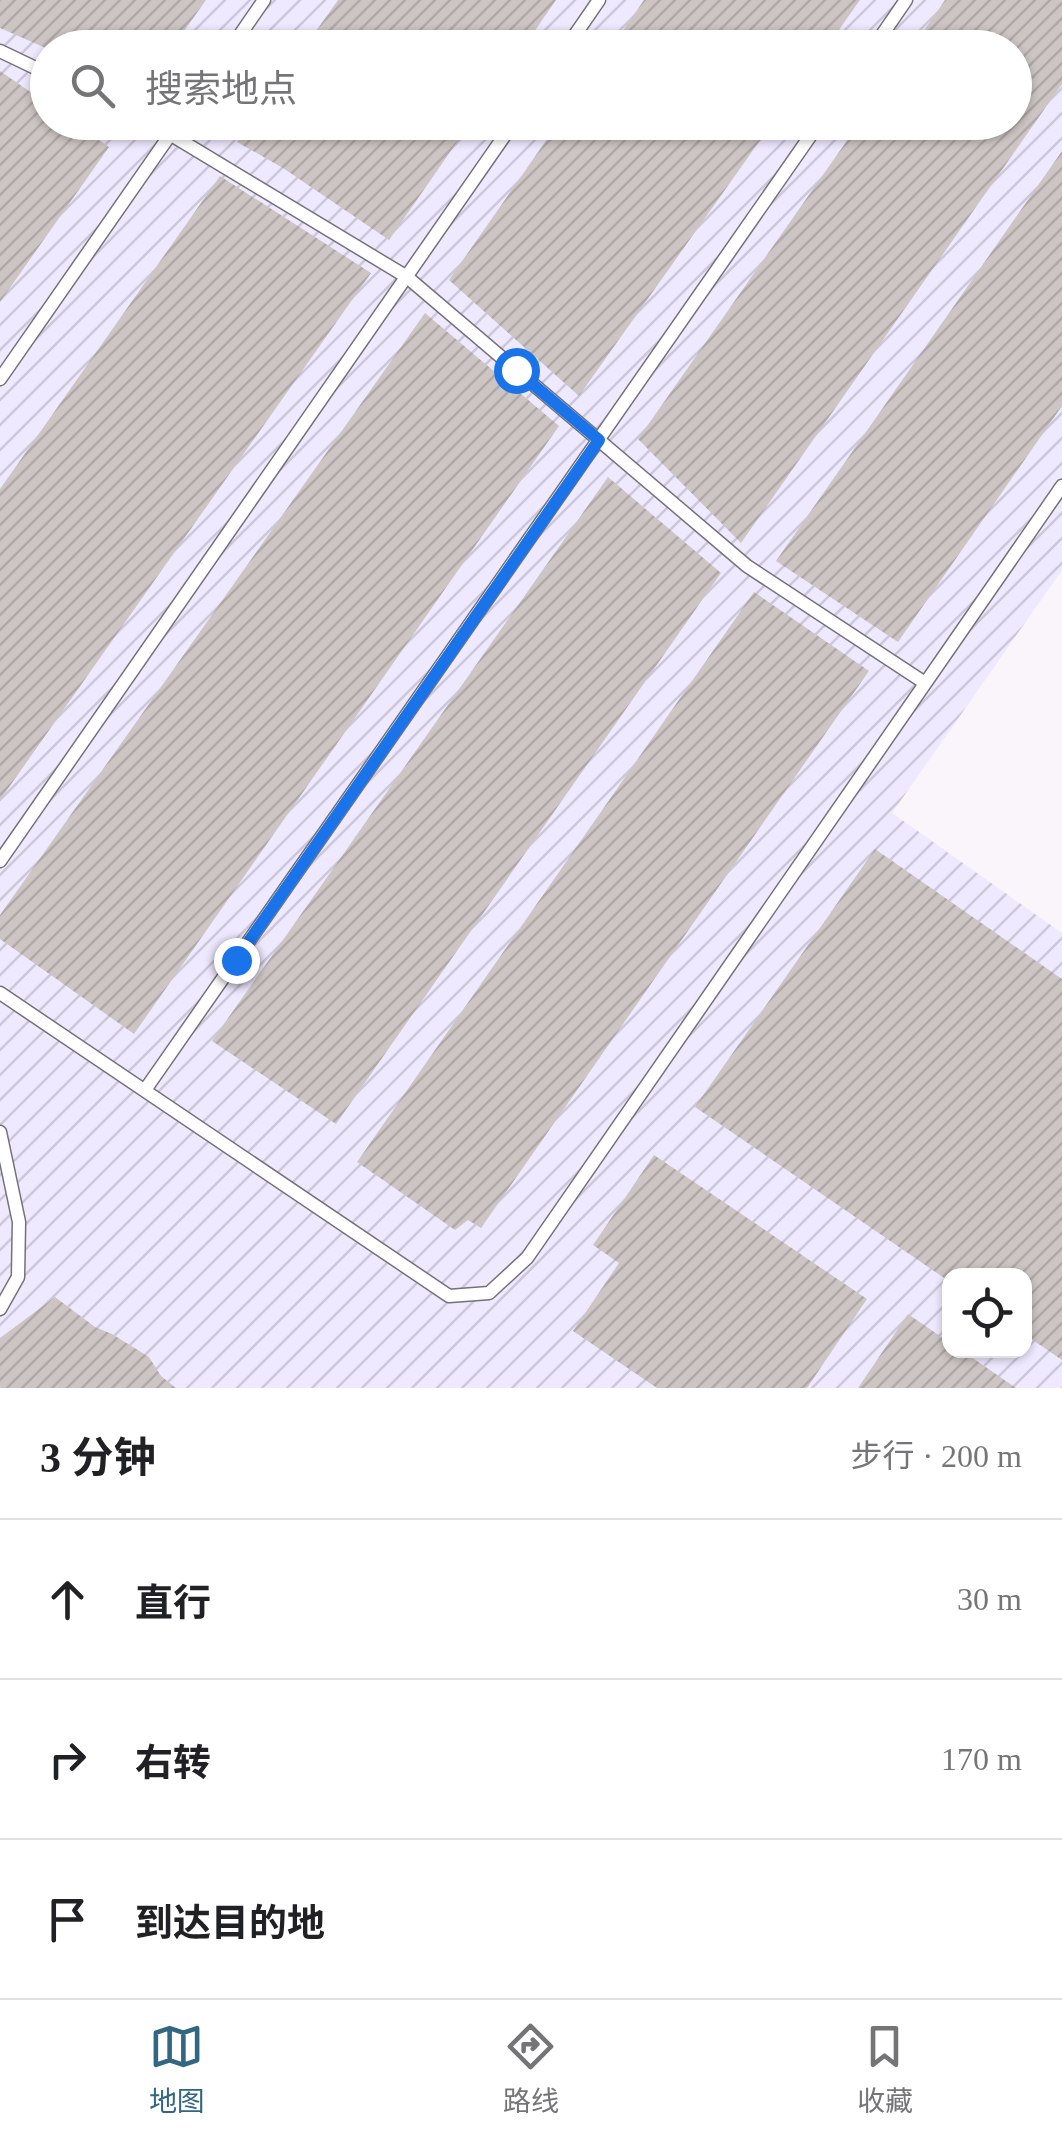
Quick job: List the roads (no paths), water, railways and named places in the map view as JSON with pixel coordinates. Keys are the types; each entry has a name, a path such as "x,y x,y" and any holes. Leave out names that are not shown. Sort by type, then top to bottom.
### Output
{"lane":[{"path":"243,30 264,0"},
{"path":"579,30 600,0"},
{"path":"885,30 906,0"},
{"path":"0,51 30,65"},
{"path":"0,380 167,140"},
{"path":"194,140 407,277 746,566 924,683"},
{"path":"0,861 502,140"},
{"path":"144,1090 807,140"},
{"path":"0,993 450,1296 489,1292 527,1258 1062,486"},
{"path":"0,1132 19,1222 18,1277 0,1308"}]}
